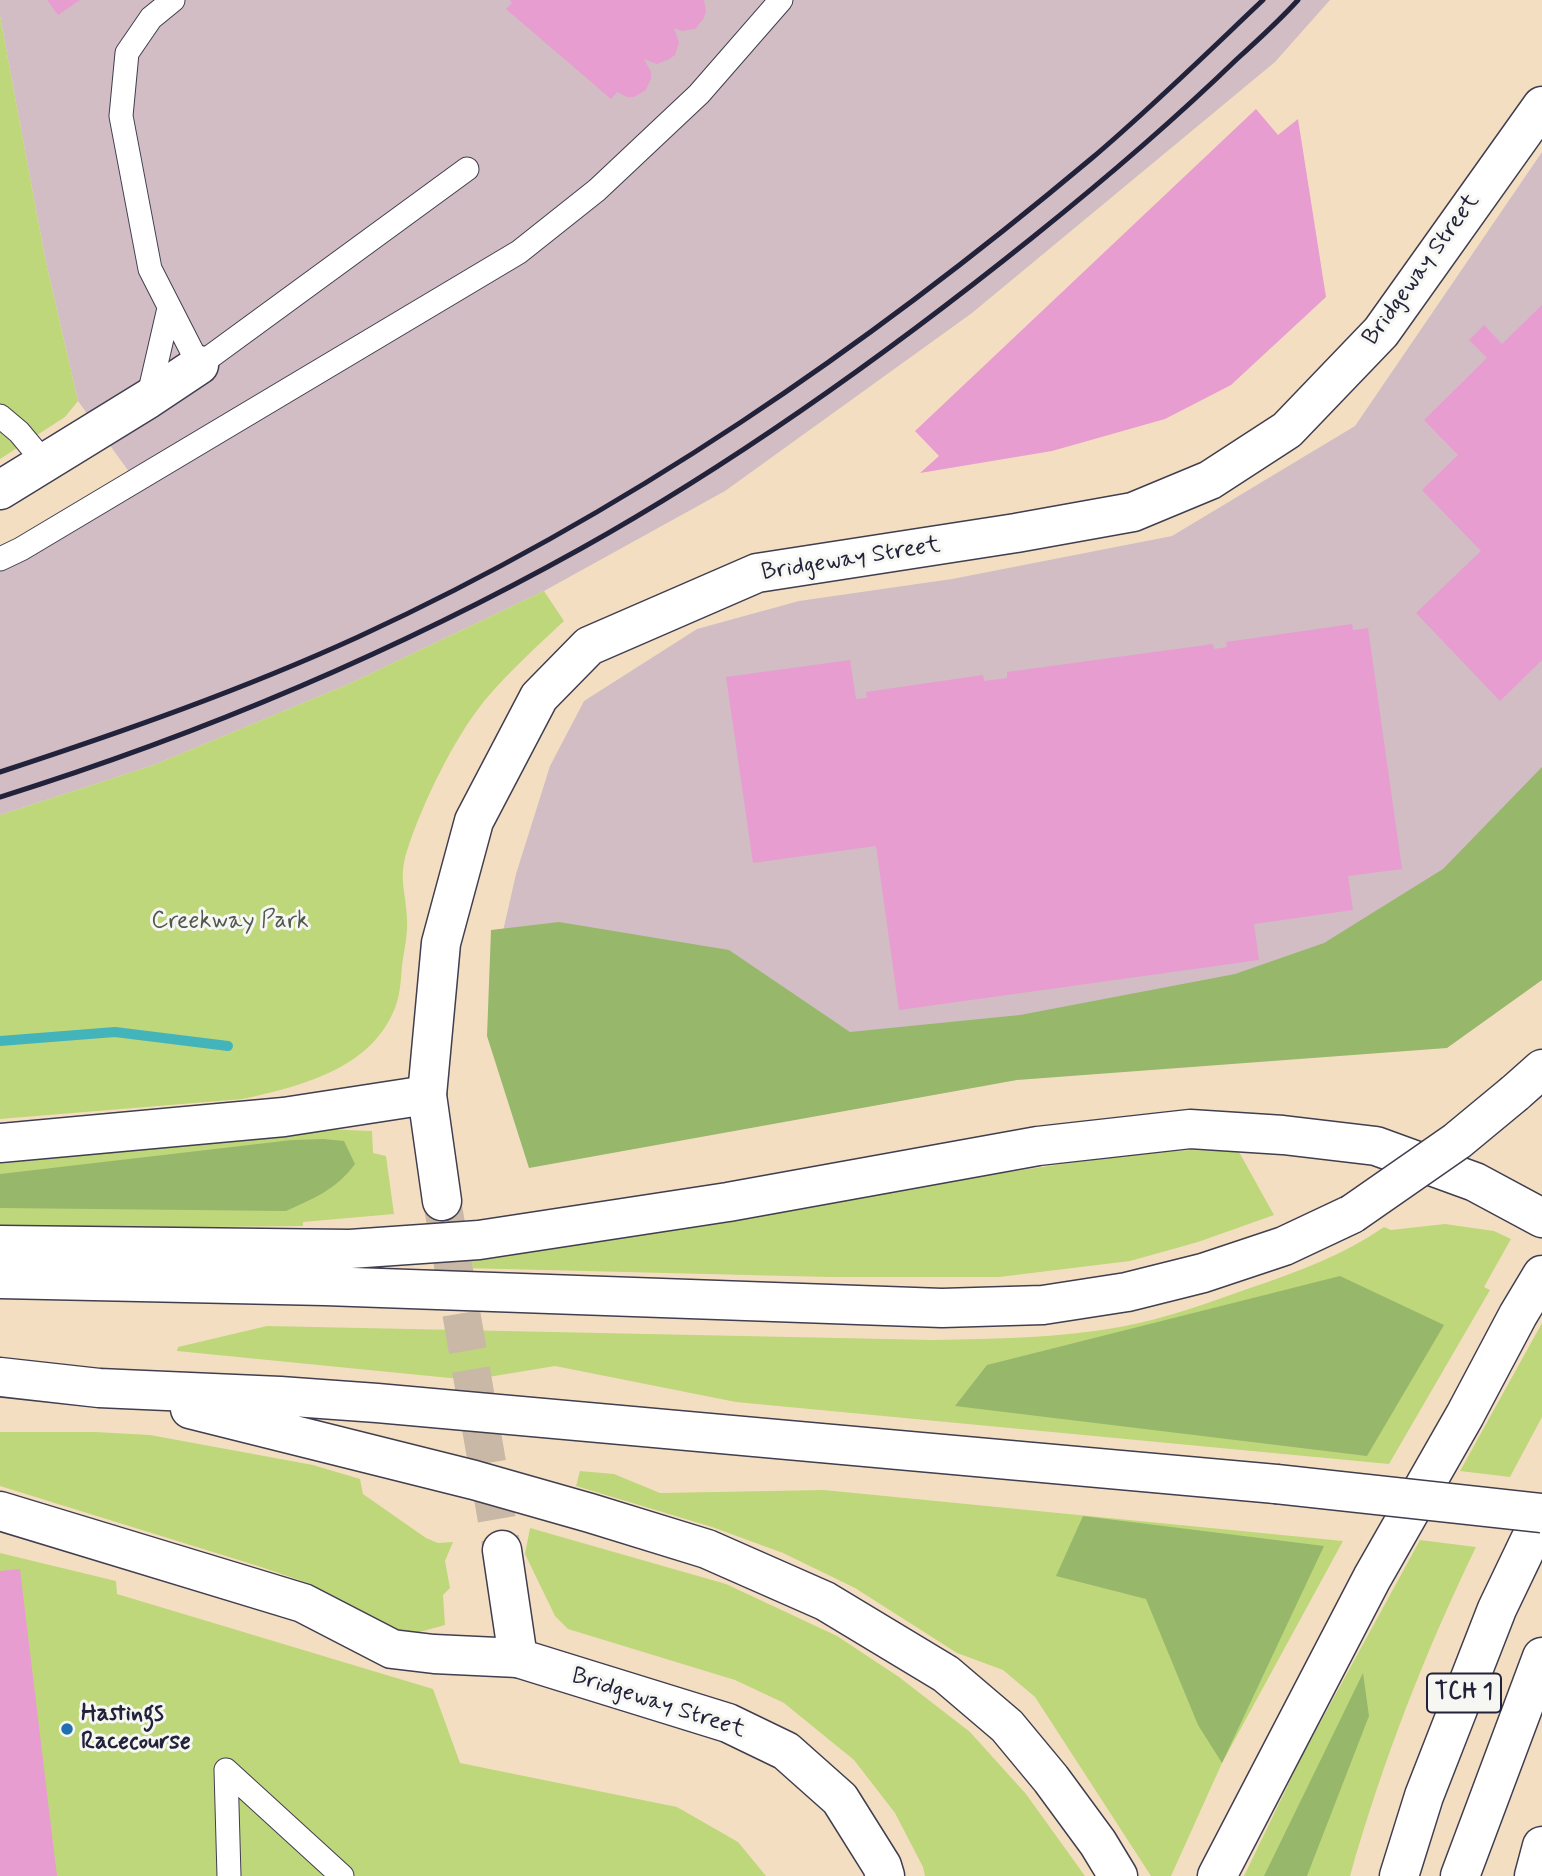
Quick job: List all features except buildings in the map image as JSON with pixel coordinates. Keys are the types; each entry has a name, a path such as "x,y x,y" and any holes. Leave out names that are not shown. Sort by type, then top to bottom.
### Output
{"main road":[{"name":"Bridgeway Street","path":"442,1201 427,1096 441,943 474,821 539,697 589,646 757,573 1133,512 1210,480 1287,430 1381,332 1542,106"},
{"path":"0,490 199,365"},
{"path":"0,1279 326,1286 942,1308 1043,1305 1127,1292 1203,1273 1284,1245 1352,1214 1457,1141 1529,1081"},
{"path":"0,1143 284,1117 427,1096"},
{"path":"0,1245 350,1249 480,1240 728,1202 1038,1146 1190,1129 1283,1135 1376,1146 1475,1182 1542,1218"},
{"path":"1217,1876 1373,1578 1465,1415 1517,1315 1542,1275"},
{"path":"0,1377 99,1388 377,1403 1276,1484 1542,1514"},
{"path":"99,1388 323,1441 590,1513 707,1549 825,1601 946,1674 1007,1727 1051,1779 1118,1876"},
{"name":"Bridgeway Street","path":"0,1511 303,1603 392,1649 518,1658 728,1723 786,1751 840,1799 885,1876"},
{"name":"TCH 1","path":"1399,1876 1424,1796 1497,1609 1542,1514"},
{"path":"502,1550 518,1658"},
{"name":"TCH 1","path":"1460,1876 1542,1657"},
{"path":"1534,1876 1542,1846"}],"lane":[{"path":"173,0 151,18 127,53 121,116 150,269 199,365 467,169"},
{"path":"0,559 21,550 519,251 597,190 699,94 781,0"},
{"path":"148,399 169,308"},
{"path":"0,416 19,432 44,462"},
{"path":"229,1876 226,1770 342,1876"}],"shaded area":[{"path":"0,0 1330,0 1275,62 972,313 725,491 544,591 349,684 154,765 0,815 0,567 140,487 78,401 45,258 0,16"},
{"path":"1542,152 1542,892 1472,974 541,1129 496,962 516,874 550,766 584,701 697,629 799,601 952,579 1172,536 1355,426"}],"green space":[{"path":"0,16 45,258 78,401 65,417 0,459"},
{"name":"Creekway Park","path":"544,591 564,621 504,679 473,715 440,772 413,833 403,870 407,925 399,993 384,1029 369,1046 332,1072 288,1088 243,1099 0,1119 0,815 154,765 349,684"},
{"path":"1542,767 1542,980 1447,1048 1017,1080 529,1168 487,1036 491,930 559,922 729,950 850,1032 1020,1015 1235,974 1324,943 1443,869"},
{"path":"320,1129 372,1131 373,1153 386,1156 394,1214 303,1222 303,1226 0,1229 0,1164"},
{"path":"292,1140 344,1141 355,1164 332,1187 286,1211 0,1208 0,1174"},
{"path":"1190,1150 1239,1152 1274,1215 1198,1242 1130,1261 999,1277 829,1277 463,1268 462,1261 733,1219 1006,1172"},
{"path":"1445,1224 1494,1231 1511,1239 1484,1287 1490,1290 1389,1464 736,1402 555,1366 470,1380 177,1351 178,1347 267,1326 934,1340 1073,1334 1137,1324 1204,1304 1321,1262 1384,1227 1391,1230"},
{"path":"1340,1276 1444,1325 1367,1456 955,1406 987,1365"},
{"path":"1542,1323 1542,1417 1510,1477 1460,1471"},
{"path":"0,1432 150,1435 313,1465 360,1479 363,1494 426,1538 438,1543 453,1542 445,1561 450,1588 443,1595 445,1625 416,1633 393,1631 311,1584 0,1486"},
{"path":"580,1471 614,1474 660,1493 824,1490 1343,1541 1222,1763 1171,1876 1151,1876 1035,1697 1003,1670 957,1653 855,1588 783,1553 712,1527 576,1486"},
{"path":"1083,1516 1324,1546 1222,1763 1198,1725 1146,1599 1056,1576"},
{"path":"530,1528 726,1584 837,1636 899,1677 970,1732 1026,1794 1085,1876 925,1876 895,1813 854,1760 784,1703 735,1680 568,1629 555,1616 525,1554"},
{"path":"1420,1540 1476,1547 1406,1708 1350,1876 1244,1876 1303,1754"},
{"path":"0,1553 116,1581 117,1594 433,1689 460,1763 677,1807 738,1842 766,1876 0,1876"},
{"path":"1363,1673 1369,1716 1307,1876 1264,1876"}],"waterway":[{"path":"0,1041 115,1032 228,1046"}],"tunnel":[{"path":"442,1201 502,1550"}],"railway":[{"path":"0,772 181,709 358,637 457,589 554,537 648,481 831,360 1007,228 1114,139 1263,0"},
{"path":"0,797 224,718 370,655 512,586 700,478 870,362 1059,216 1188,105 1298,0"}],"place":[{"name":"Hastings Racecourse","path":"67,1729"}]}
